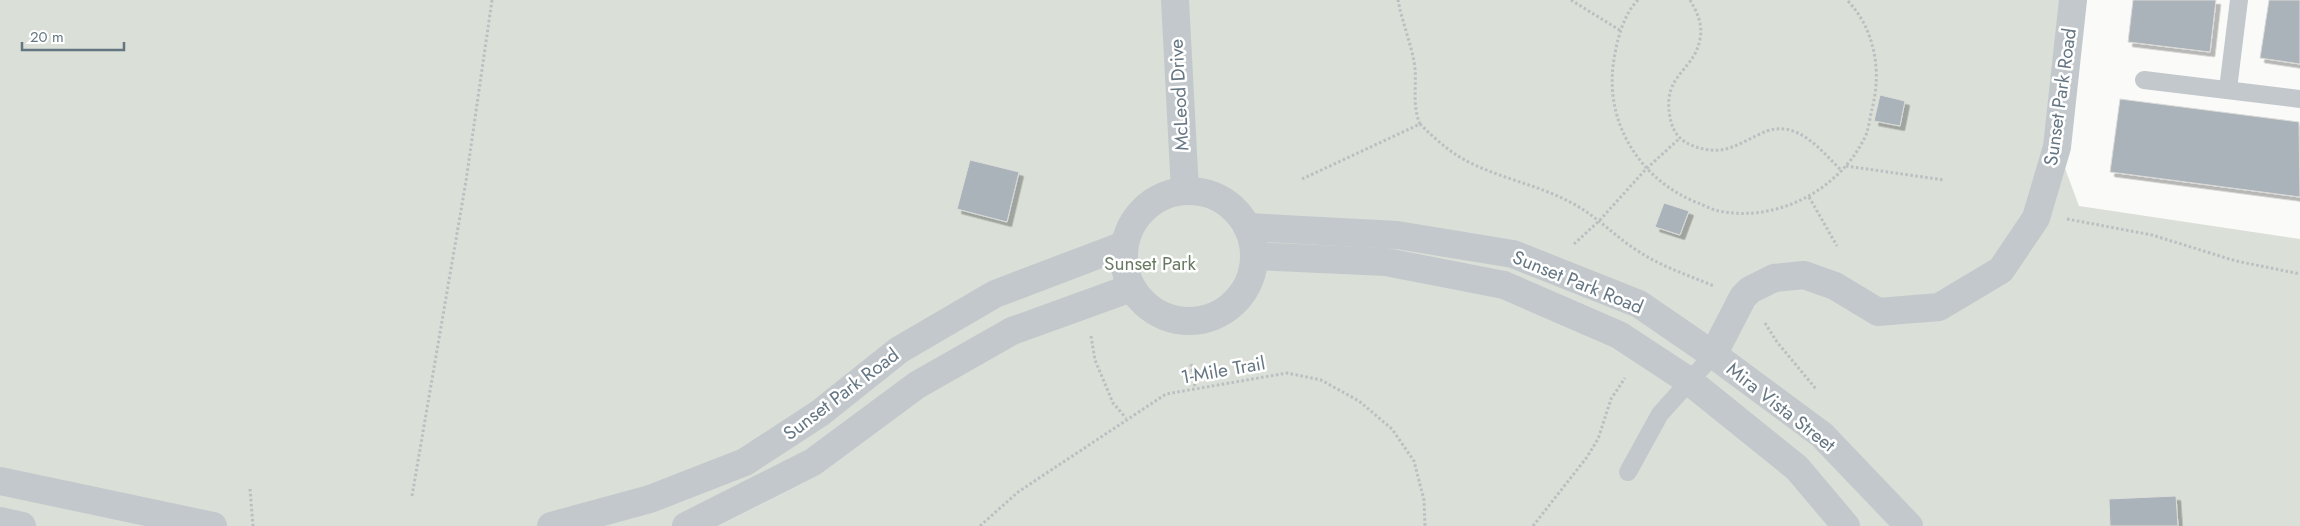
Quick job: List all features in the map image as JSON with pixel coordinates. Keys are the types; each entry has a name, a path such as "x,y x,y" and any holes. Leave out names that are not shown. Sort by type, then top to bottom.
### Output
{"street":[{"name":"McLeod Drive","path":"1175,0 1185,191"},
{"name":"Sunset Park Road","path":"1247,227 1398,235 1514,254 1639,304 1713,355 1743,298 1750,290 1774,278 1804,274 1835,286 1878,312 1939,307 2002,270 2038,213 2058,147 2073,0"},
{"path":"1185,191 1206,193 1226,202 1242,217 1247,227 1252,235 1255,256 1252,278 1242,296 1226,311 1206,320 1184,322 1163,317 1144,304 1131,288 1124,267 1124,245 1132,225 1145,208 1164,196 1185,191"},
{"name":"Sunset Park Road","path":"552,526 650,499 745,462 820,413 899,350 995,294 1124,245"},
{"name":"Sunset Park Road","path":"1255,256 1386,262 1504,285 1620,335 1689,381"},
{"name":"Sunset Park Road","path":"686,526 813,462 917,385 1012,331 1131,288"},
{"name":"Mira Vista Street","path":"1713,355 1822,435 1909,526"},
{"name":"Mira Vista Street","path":"1689,381 1797,468 1846,526"},
{"path":"0,481 213,526"},
{"path":"0,521 22,526"}],"lane":[{"path":"2228,89 2239,0"},
{"path":"2144,80 2300,99"},
{"path":"1628,472 1660,414 1713,355"}],"path":[{"path":"412,496 466,181 492,0"},
{"path":"1398,0 1414,59 1416,74 1415,111 1420,124 1458,156 1489,170 1555,194 1589,213 1638,252 1671,270 1720,288"},
{"path":"1571,0 1622,31"},
{"path":"1638,0 1616,43 1611,86 1620,128 1646,168 1677,195 1719,211 1764,212 1809,197 1842,172 1866,134 1877,91 1875,46 1854,7 1847,0"},
{"path":"1690,0 1699,17 1701,27 1700,40 1694,56 1675,78 1669,97 1671,123 1680,138 1688,144 1714,150 1728,149 1768,131 1791,130 1800,133 1814,143 1842,172"},
{"path":"1302,179 1420,124"},
{"path":"1568,249 1599,221 1646,168 1680,138"},
{"path":"1846,166 1944,180"},
{"path":"1809,197 1837,246"},
{"path":"2038,213 2152,234 2236,261 2300,274"},
{"path":"1093,343 1095,360 1113,403 1126,418"},
{"path":"1191,364 1195,387"},
{"name":"1-Mile Trail","path":"980,526 1018,492 1126,418 1166,394 1195,387 1287,373 1305,375 1321,380 1359,401 1392,429 1414,461 1424,500 1425,526"},
{"path":"1532,526 1587,457 1601,432 1611,399 1625,378"},
{"path":"250,489 253,526"}],"green space":[{"name":"Sunset Park","path":"0,0 2073,0 2057,147 2079,206 2300,239 2300,526 0,526"}],"building":[{"path":"2133,0 2216,0 2210,52 2128,42"},
{"path":"2269,0 2300,0 2300,64 2260,58"},
{"path":"1880,95 1905,101 1900,126 1874,121"},
{"path":"2120,99 2299,122 2300,197 2110,172"},
{"path":"970,160 1019,172 1007,222 957,209"},
{"path":"1664,203 1689,211 1680,235 1655,227"},
{"path":"2176,496 2178,526 2110,526 2109,499"}]}
